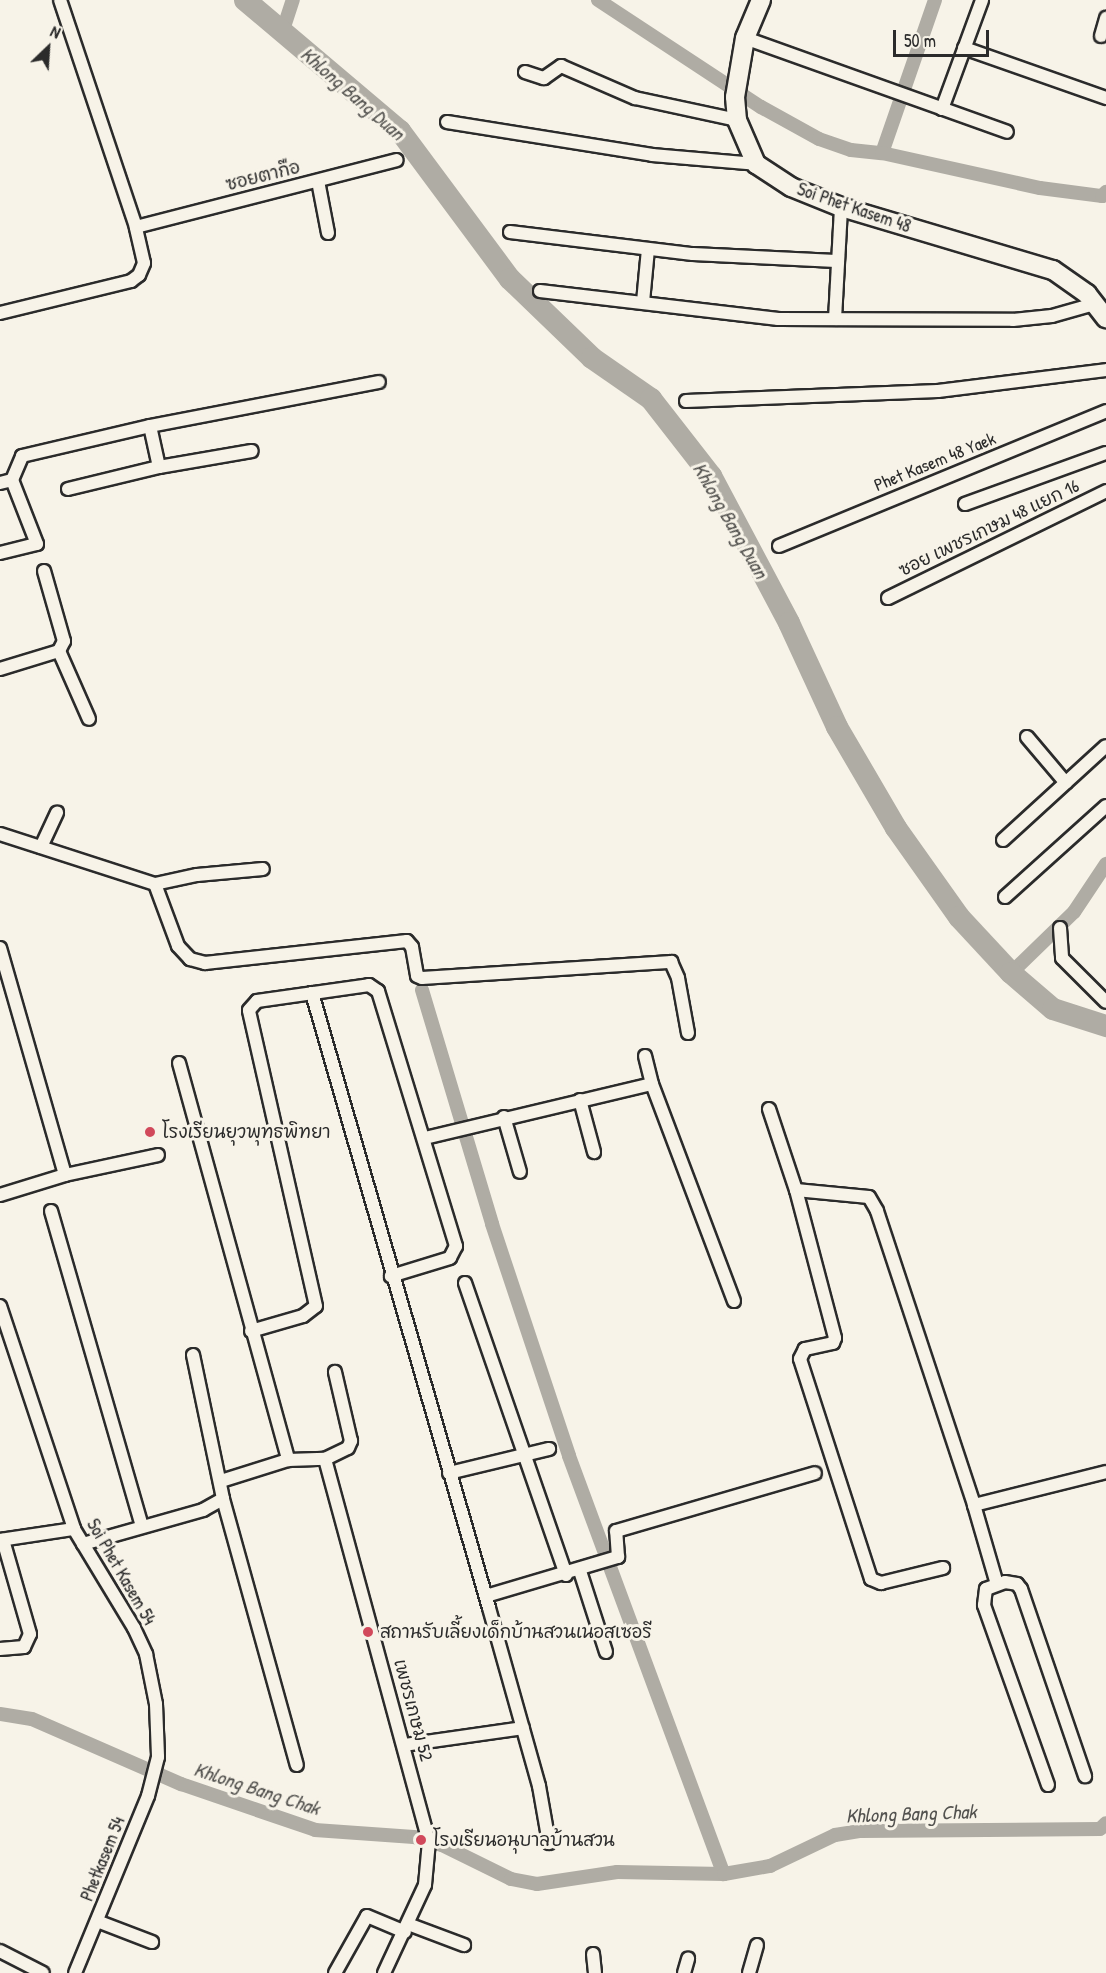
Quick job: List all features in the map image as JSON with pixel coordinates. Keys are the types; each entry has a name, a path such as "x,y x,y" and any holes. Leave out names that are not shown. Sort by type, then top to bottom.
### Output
{"street":[{"path":"0,313 131,281 139,275 144,263 136,227 60,0"},
{"path":"447,122 652,154 756,164 737,120 735,97 746,38 761,0"},
{"path":"942,109 982,0"},
{"path":"1101,36 1106,18"},
{"path":"746,38 1007,132"},
{"path":"964,48 1106,98"},
{"path":"525,72 544,78 561,66 635,98 737,120"},
{"name":"ซอยตากือ","path":"136,227 398,160"},
{"name":"Soi Phet Kasem 48","path":"756,164 791,187 841,207 1030,261 1073,282 1106,318"},
{"path":"318,181 328,233"},
{"path":"835,319 836,261 841,207"},
{"path":"510,232 648,249 836,261"},
{"path":"643,302 648,249"},
{"path":"540,291 643,302 740,316 835,319 1013,320 1052,316 1094,303"},
{"path":"686,401 938,391 1106,370"},
{"path":"0,553 37,544 6,481 21,456 150,426 379,382"},
{"name":"Phet Kasem 48 Yaek","path":"779,546 1106,411"},
{"path":"150,426 159,467"},
{"path":"68,489 159,467 252,451"},
{"path":"965,504 1106,453"},
{"name":"ซอย เพชรเกษม 48 แยก 16","path":"888,598 1106,491"},
{"path":"0,669 59,651 64,641 44,571"},
{"path":"59,651 89,718"},
{"path":"1027,737 1066,783"},
{"path":"1003,840 1106,746"},
{"path":"1005,897 1106,806"},
{"path":"41,847 57,813"},
{"path":"0,834 155,884 197,875 263,869"},
{"path":"155,884 178,946 190,959 205,963 407,941 412,947 417,976 422,978 671,962 678,978 688,1033"},
{"path":"1060,928 1062,958 1106,1002"},
{"path":"0,948 65,1175"},
{"path":"251,1331 303,1316 316,1306 249,1010 257,1001 374,986 425,1138 456,1252 450,1257 391,1276"},
{"path":"312,993 391,1276 523,1728 549,1844"},
{"path":"645,1056 652,1084 734,1301"},
{"path":"179,1063 288,1460"},
{"path":"425,1138 504,1117 652,1084"},
{"path":"580,1100 594,1152"},
{"path":"770,1109 796,1190 835,1338 833,1342 804,1349 800,1359 871,1579 881,1583 943,1568"},
{"path":"504,1117 520,1172"},
{"path":"0,1195 65,1175 158,1155"},
{"path":"796,1190 869,1197 877,1211 974,1505 997,1584"},
{"path":"51,1211 142,1526"},
{"path":"465,1283 566,1575"},
{"name":"Soi Phet Kasem 54","path":"0,1306 74,1529 146,1654 156,1704 158,1757"},
{"path":"193,1355 222,1499 297,1765"},
{"path":"220,1481 288,1460 325,1459 348,1448 351,1441 335,1372"},
{"path":"449,1473 549,1449"},
{"name":"เพชรเกษม 52","path":"325,1459 425,1827 428,1868 407,1928"},
{"path":"974,1505 1106,1472"},
{"path":"486,1596 608,1562 620,1556 616,1531 815,1473"},
{"path":"83,1544 203,1510 222,1499"},
{"path":"0,1649 24,1647 30,1634 1,1540 74,1529"},
{"path":"580,1571 606,1652"},
{"path":"1048,1785 984,1605 983,1593 997,1584 1011,1581 1021,1589 1086,1776"},
{"path":"404,1745 523,1728"},
{"name":"Phetkasem 54","path":"75,1973 148,1796 158,1757"},
{"path":"335,1973 367,1916 464,1945"},
{"path":"98,1921 152,1942"},
{"path":"384,1973 407,1928"},
{"path":"749,1973 757,1945"},
{"path":"0,1951 43,1973"},
{"path":"592,1954 595,1973"},
{"path":"684,1973 688,1959"}],"waterway":[{"name":"Khlong Bang Duan","path":"245,0 400,131 510,279 592,358 651,399 711,476 789,623 837,727 896,828 959,917 1011,973 1053,1009 1106,1026"},
{"path":"282,33 293,0"},
{"path":"598,0 761,107 819,139 851,150 882,153 935,0"},
{"path":"882,153 1040,188 1102,196 1106,192"},
{"path":"1011,973 1074,912 1106,864"},
{"path":"422,990 492,1224 569,1456 724,1874"},
{"name":"Khlong Bang Chak","path":"0,1714 32,1719 181,1784 315,1830 414,1837 442,1845 511,1879 537,1884 617,1872 724,1874 770,1866 835,1835 861,1831 1100,1829 1106,1823"}],"place":[{"name":"โรงเรียนยุวพุทธพิทยา","path":"150,1132"},
{"name":"สถานรับเลี้ยงเด็กบ้านสวนเนอสเซอรี","path":"368,1632"},
{"name":"โรงเรียนอนุบาลบ้านสวน","path":"421,1840"}]}
